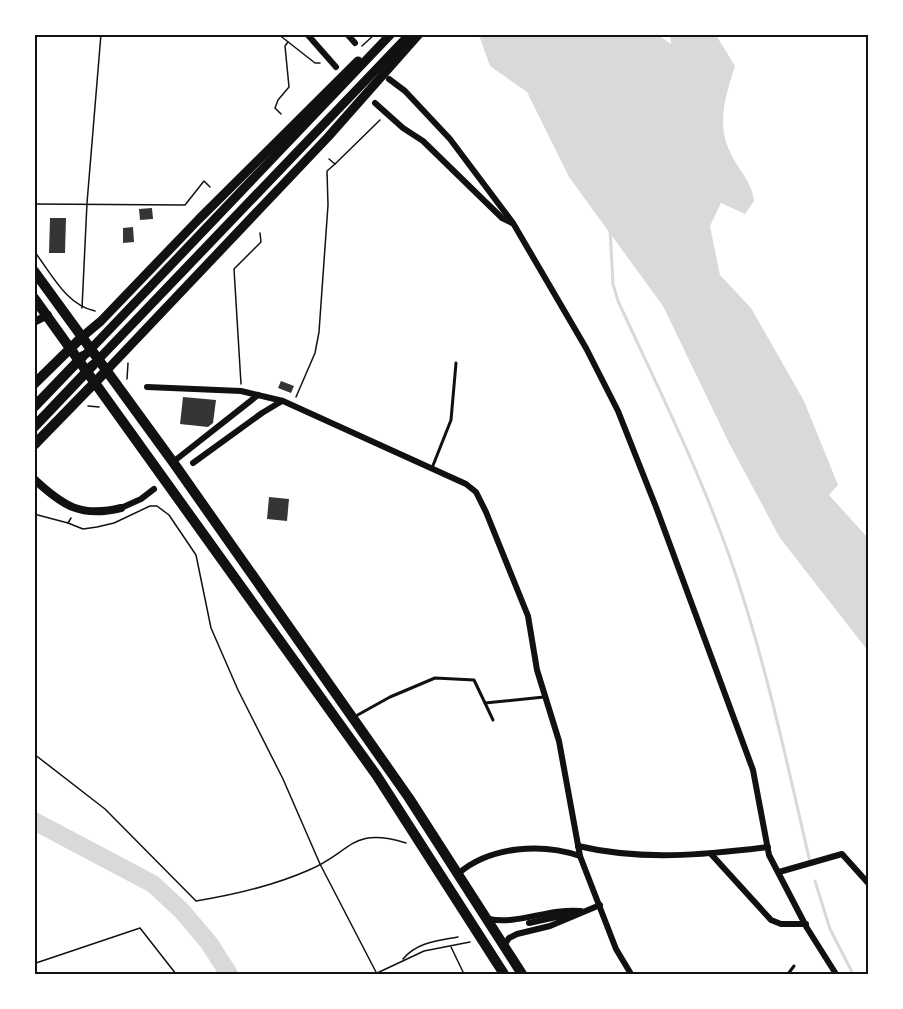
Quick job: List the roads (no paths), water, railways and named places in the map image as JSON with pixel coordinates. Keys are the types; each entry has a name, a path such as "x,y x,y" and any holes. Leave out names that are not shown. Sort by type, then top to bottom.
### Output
{"main road":[{"path":"34,408 391,34"},
{"path":"34,384 101,321 312,105 391,34"},
{"path":"34,427 410,34"},
{"path":"34,445 385,77 419,34"},
{"path":"34,271 173,462 353,718 459,873 505,944 522,975"},
{"path":"34,298 377,776 504,975"}],"street":[{"path":"307,34 336,67"},
{"path":"347,34 355,43"},
{"path":"385,77 405,91 450,138 513,223 586,348 618,411 753,770 768,848 806,924 836,975"},
{"path":"375,103 423,141 502,218 513,223"},
{"path":"34,321 48,315"},
{"path":"147,387 241,391 293,404 431,470 466,484 476,492 528,616 537,670 559,741 580,856 616,949 631,975"},
{"path":"173,462 258,395"},
{"path":"193,463 262,413 283,401"},
{"path":"34,479 50,494 76,509 98,512 121,508 141,500 154,489"},
{"path":"578,846 645,857 711,854 768,848"},
{"path":"459,873 469,865 486,858 532,848 561,850 580,856"},
{"path":"711,854 771,920 781,924 806,924"},
{"path":"779,872 842,854 868,883"},
{"path":"529,923 600,905"},
{"path":"489,919 506,921 560,909 582,911"},
{"path":"505,944 509,938 517,934 550,926 582,911"}],"lane":[{"path":"431,470 451,420 456,363"},
{"path":"353,718 390,697 435,678 474,680 493,720"},
{"path":"485,703 544,697"},
{"path":"788,975 794,966"}],"waterway":[{"path":"610,229 613,284 618,301 704,490 742,592 774,707 810,862"},
{"path":"34,821 153,884 181,910 209,943 229,974"},
{"path":"815,881 830,929 853,974"}]}
